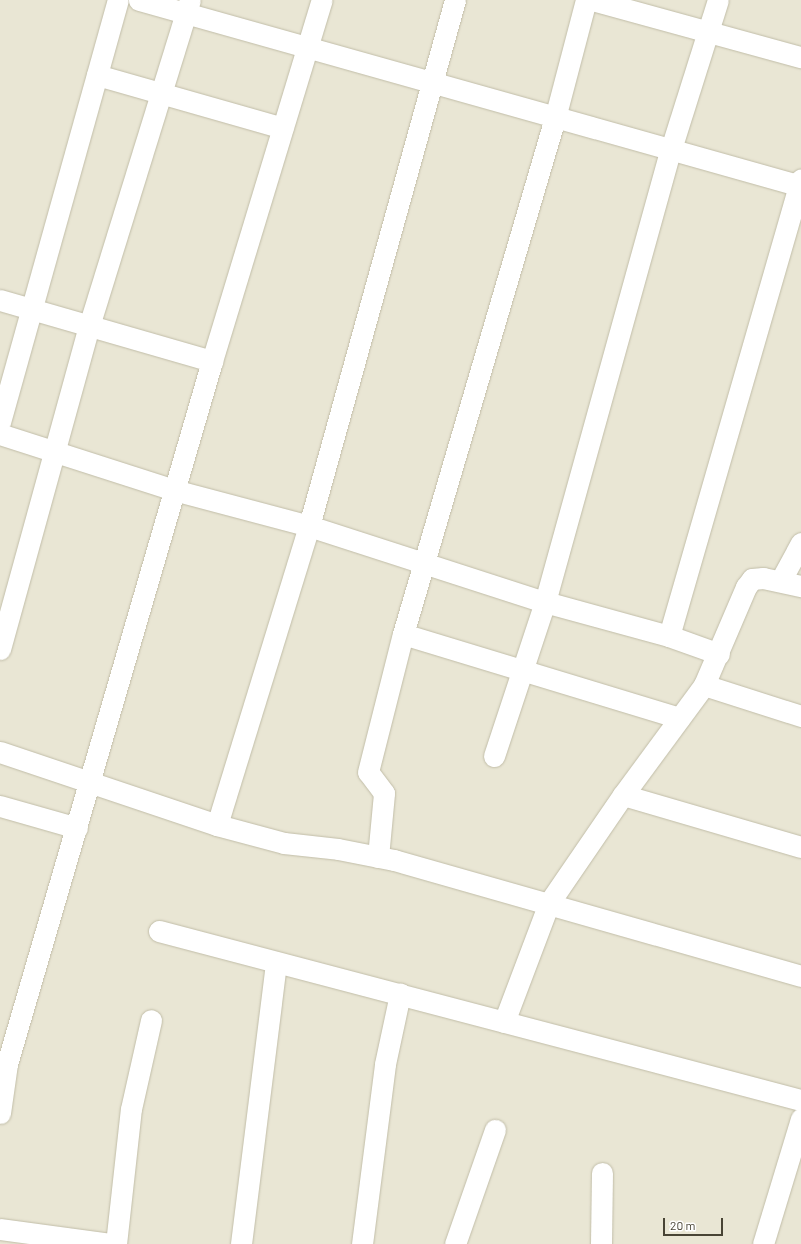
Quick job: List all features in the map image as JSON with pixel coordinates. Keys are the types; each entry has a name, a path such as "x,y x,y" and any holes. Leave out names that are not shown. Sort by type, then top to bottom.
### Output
{"street":[{"path":"0,422 118,0"},
{"path":"139,0 188,6 307,48 431,82 670,152 800,184 669,636"},
{"path":"0,1113 7,1064 91,782 174,490 322,0"},
{"path":"217,825 309,526 455,0"},
{"path":"378,857 384,793 368,772 423,562 555,118 586,0"},
{"path":"592,0 801,57"},
{"path":"494,756 545,602 670,152 718,0"},
{"path":"0,650 89,326 188,6"},
{"path":"96,75 283,128"},
{"path":"0,300 212,362"},
{"path":"0,434 55,453 174,490 309,526 545,602 669,636 719,654"},
{"path":"781,580 801,543"},
{"path":"504,1022 549,903 623,795 704,685 719,654 746,587 752,579 781,580 801,586"},
{"path":"403,634 680,718"},
{"path":"704,685 801,716"},
{"path":"0,752 217,825 284,843 338,848 378,857 549,903 801,976"},
{"path":"623,795 801,847"},
{"path":"0,806 77,828"},
{"path":"159,931 801,1100"},
{"path":"241,1244 276,963"},
{"path":"362,1244 385,1064 400,994"},
{"path":"116,1244 131,1110 150,1020"},
{"path":"763,1244 801,1119"},
{"path":"455,1244 495,1130"},
{"path":"601,1244 602,1173"},
{"path":"0,1229 111,1244"}],"shaded area":[{"path":"0,0 801,0 801,1244 0,1244"}]}
